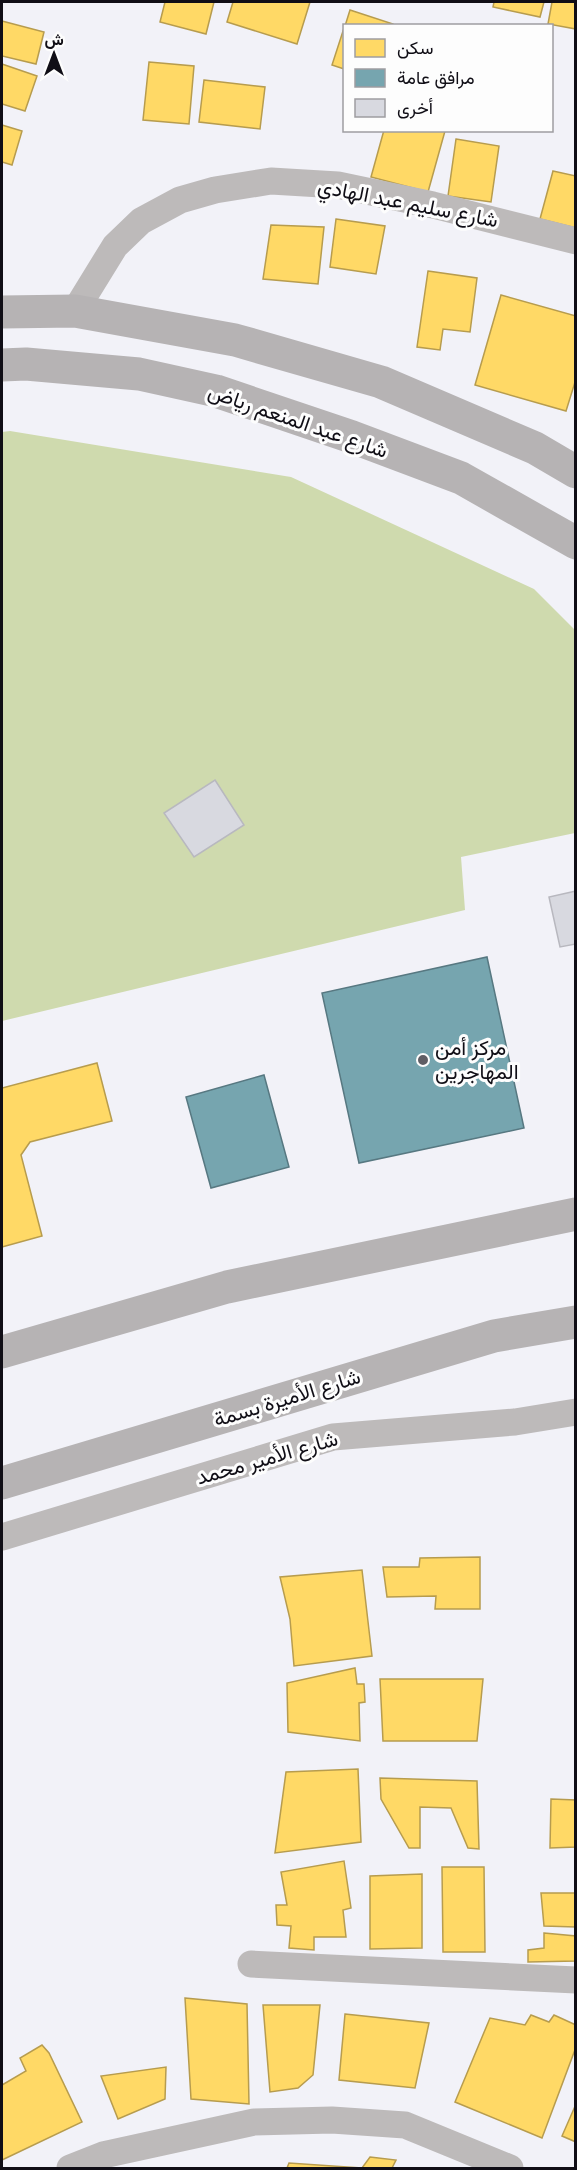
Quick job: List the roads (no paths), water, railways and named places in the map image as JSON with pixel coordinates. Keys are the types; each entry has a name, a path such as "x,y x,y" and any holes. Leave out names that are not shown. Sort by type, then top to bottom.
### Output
{"main road":[{"path":"2,312 75,311 235,340 381,382 535,448 576,472"},
{"name":"شارع عبد المنعم رياض","path":"2,365 26,364 140,374 216,391 352,437 461,478 576,543"},
{"path":"2,1352 227,1287 576,1214"},
{"name":"شارع الأميرة بسمة","path":"2,1483 494,1336 576,1322"}],"street":[{"name":"شارع سليم عبد الهادي","path":"75,311 115,246 141,221 180,200 215,190 271,182 338,185 434,205 576,241"},
{"path":"535,448 576,460"},
{"name":"شارع الأمير محمد","path":"2,1537 333,1437 515,1422 576,1412"},
{"path":"251,1964 576,1980"},
{"path":"70,2169 103,2154 254,2122 332,2120 405,2125 510,2169"}],"place":[{"name":"مركز أمن المهاجرين","path":"423,1060"}]}
